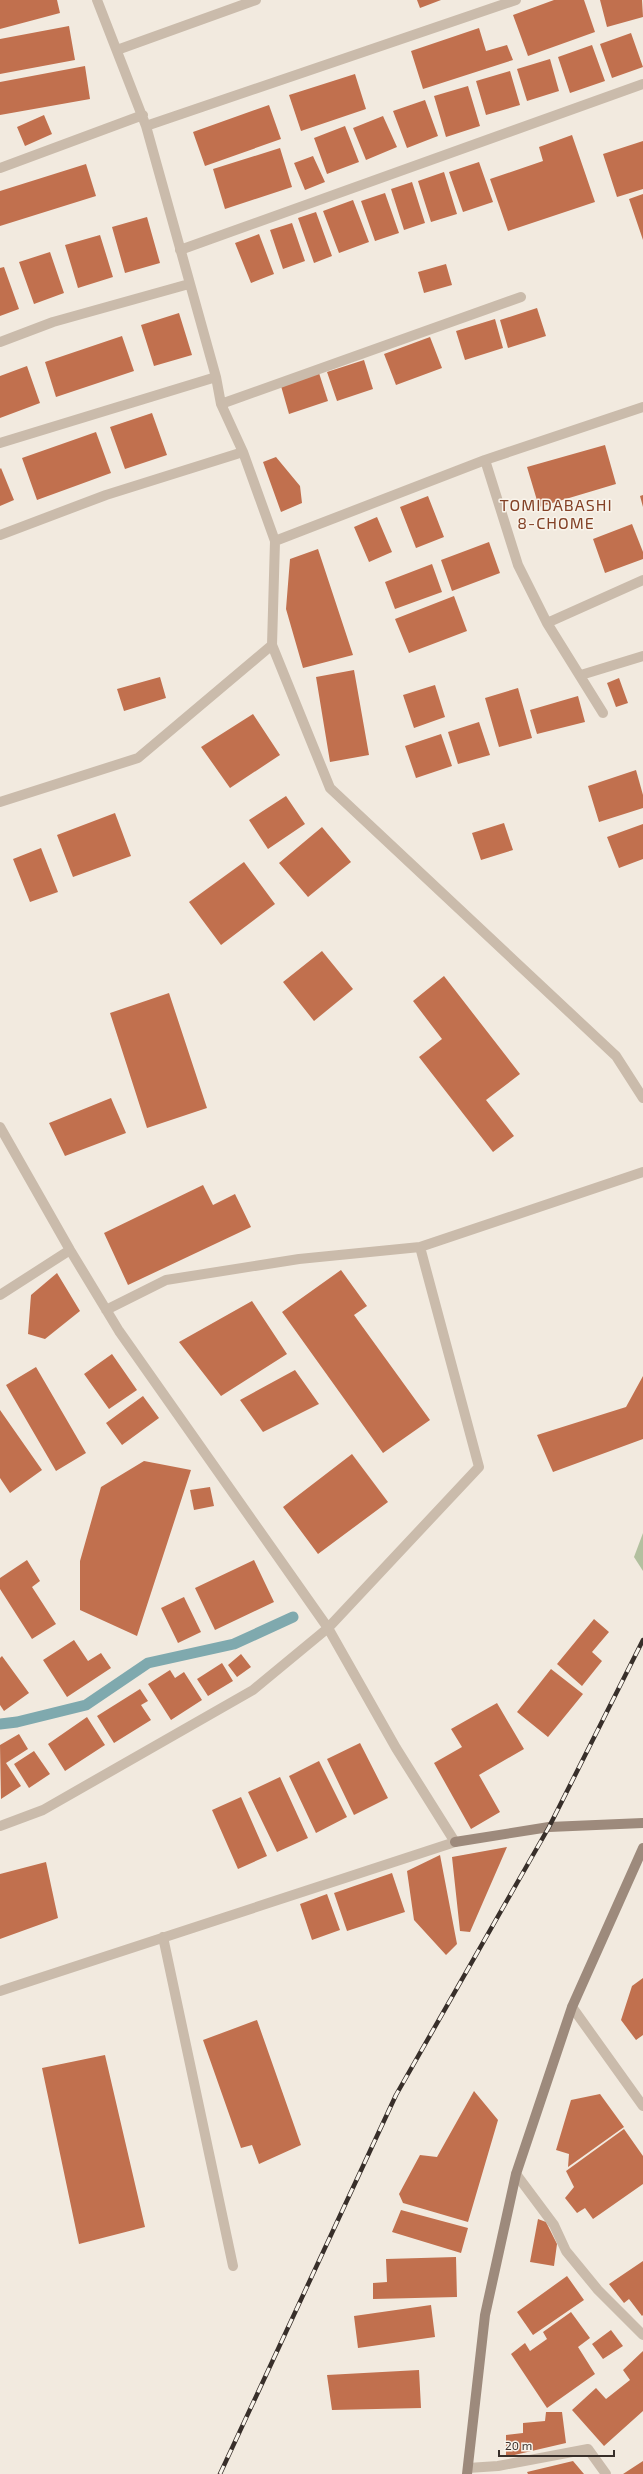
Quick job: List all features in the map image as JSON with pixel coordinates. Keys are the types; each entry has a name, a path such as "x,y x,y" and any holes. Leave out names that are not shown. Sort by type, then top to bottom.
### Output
{"street":[{"path":"97,0 143,115 216,377 221,404 243,452 275,541 272,645 330,788 616,1056 643,1098"},
{"path":"117,50 256,0"},
{"path":"146,126 516,0"},
{"path":"180,250 643,84"},
{"path":"0,168 143,115"},
{"path":"0,342 53,322 189,284"},
{"path":"221,404 521,296"},
{"path":"0,443 216,377"},
{"path":"275,541 485,460 643,407"},
{"path":"0,535 106,495 243,452"},
{"path":"485,460 518,565 547,623 603,713"},
{"path":"547,623 643,580"},
{"path":"0,802 138,758 272,645"},
{"path":"580,674 643,656"},
{"path":"0,1127 106,1310 328,1628 396,1748 455,1842"},
{"path":"106,1310 166,1280 298,1259 420,1247 643,1172"},
{"path":"0,1826 43,1810 253,1690 328,1628 479,1467 420,1247"},
{"path":"0,1296 70,1250"},
{"path":"0,1990 455,1842 549,1827 643,1823"},
{"path":"606,2474 588,2449 468,2471 486,2315 516,2174 572,2007 643,1848"},
{"path":"163,1937 233,2266"},
{"path":"572,2007 643,2106"},
{"path":"516,2174 554,2225 566,2250 598,2290 643,2335"}],"green space":[{"path":"643,1533 643,1571 634,1557"}],"building":[{"path":"0,0 57,0 60,13 0,29"},
{"path":"417,0 441,0 420,8"},
{"path":"554,0 584,0 595,32 528,56 513,15"},
{"path":"600,0 642,0 643,17 607,27"},
{"path":"69,26 75,60 0,74 0,39"},
{"path":"479,28 486,51 507,45 513,60 423,89 411,51"},
{"path":"631,33 643,67 612,78 600,44"},
{"path":"592,45 605,81 570,93 558,57"},
{"path":"550,59 559,91 527,101 517,69"},
{"path":"85,66 90,99 0,115 0,82"},
{"path":"510,71 520,105 486,115 476,81"},
{"path":"355,74 366,109 301,131 289,95"},
{"path":"468,86 480,126 446,137 434,96"},
{"path":"425,100 438,136 407,148 393,111"},
{"path":"269,105 281,139 205,166 193,132"},
{"path":"44,115 52,134 25,146 17,127"},
{"path":"383,116 397,147 366,160 353,128"},
{"path":"345,126 359,162 327,174 314,138"},
{"path":"572,135 595,202 508,231 490,179 543,161 539,147"},
{"path":"643,141 643,189 617,197 603,154"},
{"path":"280,148 292,187 225,209 213,169"},
{"path":"313,156 325,182 305,190 294,163"},
{"path":"479,162 493,202 463,212 449,172"},
{"path":"86,164 96,196 0,226 0,191"},
{"path":"444,172 457,214 431,222 418,181"},
{"path":"412,182 425,223 404,230 391,189"},
{"path":"385,193 399,233 375,241 361,201"},
{"path":"643,194 643,240 629,199"},
{"path":"353,200 369,242 339,253 323,211"},
{"path":"316,212 332,256 314,263 298,218"},
{"path":"147,217 160,263 125,273 112,227"},
{"path":"292,223 305,261 283,269 270,230"},
{"path":"259,234 274,274 251,283 235,243"},
{"path":"100,235 113,277 78,288 65,245"},
{"path":"50,252 64,293 34,304 19,262"},
{"path":"446,264 452,285 424,293 418,272"},
{"path":"4,267 19,309 0,316 0,268"},
{"path":"537,308 546,336 508,348 500,320"},
{"path":"179,313 192,355 154,366 141,325"},
{"path":"495,319 503,348 465,360 456,331"},
{"path":"122,336 134,371 56,397 45,362"},
{"path":"430,337 442,368 396,385 384,354"},
{"path":"364,360 373,389 337,401 327,372"},
{"path":"27,366 40,403 0,418 0,376"},
{"path":"319,373 328,401 289,414 281,386"},
{"path":"152,413 167,455 125,469 110,427"},
{"path":"96,432 111,473 37,500 22,458"},
{"path":"605,445 616,484 539,507 527,467"},
{"path":"276,457 300,486 302,503 281,512 263,462"},
{"path":"1,468 14,500 0,506 0,469"},
{"path":"643,495 643,507 640,496"},
{"path":"428,496 444,537 416,548 400,507"},
{"path":"377,517 392,552 369,562 354,527"},
{"path":"632,524 643,552 643,559 605,573 593,539"},
{"path":"489,542 500,573 452,591 441,560"},
{"path":"318,549 353,655 303,668 286,609 290,559"},
{"path":"432,564 442,592 395,609 385,582"},
{"path":"454,596 467,631 409,653 395,619"},
{"path":"354,670 369,755 330,762 316,677"},
{"path":"160,677 166,698 124,711 117,689"},
{"path":"619,678 628,703 616,707 607,683"},
{"path":"435,685 445,717 414,728 403,695"},
{"path":"518,688 532,738 499,747 485,698"},
{"path":"578,696 585,722 537,734 530,710"},
{"path":"253,714 280,755 230,788 201,747"},
{"path":"479,722 490,755 458,764 448,732"},
{"path":"441,734 452,766 416,778 405,746"},
{"path":"636,770 643,795 643,808 599,822 588,786"},
{"path":"286,796 305,824 268,849 249,820"},
{"path":"115,813 131,856 73,877 57,835"},
{"path":"504,823 513,850 481,860 472,833"},
{"path":"643,824 643,859 619,868 607,837"},
{"path":"322,827 351,862 308,897 279,863"},
{"path":"41,848 58,892 30,902 13,859"},
{"path":"244,862 275,904 221,945 189,902"},
{"path":"322,951 353,989 314,1021 283,982"},
{"path":"444,976 520,1074 486,1100 514,1136 493,1152 419,1057 442,1039 413,1001"},
{"path":"169,993 207,1108 147,1128 110,1013"},
{"path":"111,1098 126,1133 65,1156 49,1123"},
{"path":"203,1185 213,1205 235,1194 251,1227 128,1285 104,1233"},
{"path":"341,1270 367,1306 354,1315 430,1420 383,1453 282,1312"},
{"path":"57,1273 80,1311 45,1339 28,1334 31,1295"},
{"path":"252,1301 287,1354 221,1396 179,1342"},
{"path":"112,1354 137,1390 109,1409 84,1374"},
{"path":"36,1367 86,1453 56,1471 6,1385"},
{"path":"295,1370 319,1404 263,1432 240,1400"},
{"path":"643,1376 643,1439 553,1472 537,1435 626,1407"},
{"path":"143,1396 159,1418 122,1445 106,1423"},
{"path":"0,1410 42,1470 10,1493 0,1478"},
{"path":"352,1454 388,1502 318,1554 283,1507"},
{"path":"144,1461 191,1470 137,1636 80,1610 80,1561 101,1487"},
{"path":"210,1487 214,1506 194,1510 190,1490"},
{"path":"27,1560 40,1581 32,1587 56,1624 32,1639 0,1589 0,1578"},
{"path":"254,1560 274,1602 215,1630 195,1588"},
{"path":"184,1597 201,1632 178,1643 161,1608"},
{"path":"594,1619 609,1632 592,1652 602,1661 582,1686 557,1664"},
{"path":"74,1640 88,1661 101,1653 111,1668 67,1697 43,1660"},
{"path":"241,1654 251,1667 237,1677 228,1665"},
{"path":"2,1656 29,1693 4,1711 0,1705 0,1658"},
{"path":"222,1663 233,1681 208,1696 197,1679"},
{"path":"551,1669 583,1694 548,1737 517,1712"},
{"path":"170,1670 175,1678 184,1672 202,1700 171,1720 148,1684"},
{"path":"140,1689 148,1701 141,1705 151,1720 114,1743 97,1716"},
{"path":"497,1703 524,1749 479,1775 500,1812 471,1829 434,1763 462,1747 451,1729"},
{"path":"87,1717 105,1745 65,1771 48,1744"},
{"path":"19,1734 28,1749 6,1763 21,1786 1,1799 0,1745"},
{"path":"360,1743 388,1798 354,1815 327,1759"},
{"path":"34,1751 50,1774 29,1788 14,1764"},
{"path":"319,1761 347,1817 316,1833 289,1776"},
{"path":"280,1777 308,1838 277,1852 248,1792"},
{"path":"241,1797 267,1856 238,1869 212,1810"},
{"path":"507,1847 470,1932 460,1931 452,1857"},
{"path":"440,1855 457,1944 446,1955 414,1920 407,1871"},
{"path":"46,1862 58,1918 0,1939 0,1874"},
{"path":"392,1873 405,1912 347,1931 334,1893"},
{"path":"327,1894 340,1930 312,1940 300,1904"},
{"path":"643,1978 643,2035 636,2040 621,2020 632,1986"},
{"path":"257,2020 301,2145 259,2164 252,2145 241,2148 203,2040"},
{"path":"105,2055 145,2227 79,2244 42,2068"},
{"path":"474,2091 498,2120 468,2222 403,2203 399,2194 420,2155 437,2157"},
{"path":"600,2094 624,2127 568,2167 569,2154 556,2150 571,2100"},
{"path":"624,2129 643,2156 643,2184 593,2219 585,2208 577,2213 565,2198 574,2187 566,2171"},
{"path":"401,2210 468,2228 461,2253 392,2232"},
{"path":"538,2219 546,2222 557,2244 554,2266 530,2262"},
{"path":"456,2257 457,2297 373,2299 373,2283 387,2282 386,2259"},
{"path":"643,2261 642,2316 629,2299 624,2303 609,2284"},
{"path":"567,2276 584,2300 533,2335 517,2312"},
{"path":"431,2305 435,2337 358,2348 354,2316"},
{"path":"571,2312 590,2338 578,2347 595,2374 547,2408 511,2354 525,2343 530,2351 547,2339 543,2332"},
{"path":"611,2330 623,2346 603,2359 592,2344"},
{"path":"643,2351 643,2411 604,2446 572,2410 596,2388 606,2399 630,2380 623,2370"},
{"path":"419,2370 421,2408 332,2410 327,2375"},
{"path":"546,2412 562,2412 566,2443 506,2457 506,2435 523,2433 523,2423 545,2421"},
{"path":"573,2461 584,2474 528,2474 527,2472"},
{"path":"643,2461 643,2474 623,2474"}],"waterway":[{"path":"0,1724 17,1722 86,1705 148,1663 234,1644 293,1617"}],"railway":[{"path":"220,2474 396,2095 549,1827 643,1640"}],"district":[{"name":"TOMIDABASHI 8-CHOME","path":"556,513"}]}
